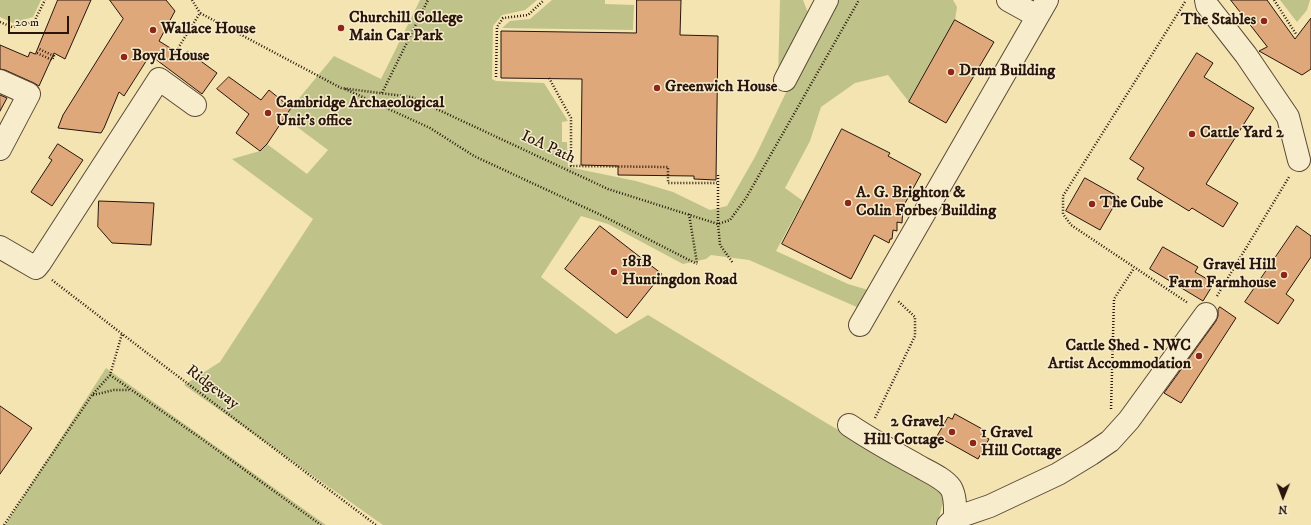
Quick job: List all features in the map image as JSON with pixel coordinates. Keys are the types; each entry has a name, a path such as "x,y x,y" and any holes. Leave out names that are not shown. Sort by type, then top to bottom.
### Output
{"lane":[{"path":"785,80 827,0"},
{"path":"860,324 1042,8 1008,0"},
{"path":"1206,0 1208,5 1246,55 1288,117 1299,160"},
{"path":"0,248 36,268 158,79 195,105"},
{"path":"0,81 29,94 0,149"},
{"path":"951,522 990,506 1058,474 1092,454 1110,441 1129,420 1206,314"},
{"path":"857,430 940,478 950,488 955,507 951,522"}],"path":[{"path":"0,22 12,27 34,22 45,0"},
{"path":"158,79 200,13 192,0"},
{"path":"382,93 428,0"},
{"path":"496,77 497,27 503,18 528,15 544,0"},
{"path":"718,224 730,220 746,198 859,0"},
{"path":"1186,0 1063,196 1063,214 1071,226 1206,314 1299,160"},
{"path":"1274,0 1296,34"},
{"name":"IoA Path","path":"200,13 342,88 411,97 608,189 718,224"},
{"path":"37,53 52,60 54,56 39,49"},
{"path":"549,78 571,118 571,166 668,167 668,183 717,184"},
{"path":"342,88 430,128 474,156 604,216 697,264 689,214"},
{"path":"718,175 718,224 720,245 733,263"},
{"name":"Ridgeway","path":"36,268 376,525"},
{"path":"1111,409 1114,298 1134,268"},
{"path":"857,430 915,336 914,317 903,305 881,288"},
{"path":"4,525 92,395 110,375 122,334"},
{"path":"110,375 321,525"},
{"path":"92,395 114,390 130,390"}],"green space":[{"path":"0,0 41,0 33,17 13,23 0,17"},
{"path":"420,0 537,0 525,10 502,15 493,26 492,79 496,81 544,83 568,121 562,122 562,142 567,142 568,167 636,181 673,192 710,210 727,206 756,155 792,80 836,0 953,0 957,7 955,20 909,102 888,75 855,83 821,107 810,141 785,188 803,201 776,251 848,284 885,295 875,315 749,260 711,255 706,259 683,264 608,224 581,216 541,277 616,334 648,315 828,424 935,485 944,499 938,521 935,525 383,525 184,385 220,362 313,219 232,159 260,151 267,144 307,174 328,150 285,118 291,108 334,56 381,79"},
{"path":"552,0 605,0 605,4 634,5 633,30 502,28 510,21 530,19"},
{"path":"780,0 803,0 808,13 778,80"},
{"path":"1280,0 1310,0 1307,10 1297,22"},
{"path":"106,368 326,525 5,525"}],"building":[{"path":"58,0 91,0 65,59 54,53 39,86 0,69 0,45 28,57 30,52 35,54"},
{"path":"110,0 166,0 175,11 159,41 183,56 187,51 217,73 202,94 150,55 124,96 119,92 101,133 58,128 63,115 123,19"},
{"name":"Greenwich House","path":"637,0 681,0 680,35 718,36 716,180 694,179 694,176 618,175 618,166 581,165 582,79 501,78 501,31 636,33"},
{"path":"1231,0 1267,0 1295,39 1311,18 1311,69 1302,75 1259,51 1267,47"},
{"name":"Drum Building","path":"955,20 994,42 946,123 909,102"},
{"name":"Cattle Yard 2","path":"1197,53 1213,63 1204,77 1254,108 1206,184 1238,203 1223,227 1192,208 1189,211 1137,179 1144,168 1130,159"},
{"name":"Cambridge Archaeological Unit's office","path":"229,77 261,100 269,90 291,108 267,144 260,151 236,133 249,114 217,89"},
{"path":"0,95 7,98 0,111"},
{"name":"A. G. Brighton & Colin Forbes Building","path":"842,129 890,153 888,156 921,174 903,207 902,223 897,222 897,231 893,230 892,239 890,239 889,243 874,235 851,279 782,244"},
{"path":"58,144 83,160 52,206 31,192 52,160 49,158"},
{"name":"The Cube","path":"1085,178 1119,197 1100,230 1066,211"},
{"path":"99,201 154,203 151,245 112,243 98,227"},
{"name":"181B Huntingdon Road","path":"600,226 662,274 627,318 565,269"},
{"name":"Gravel Hill Farm Farmhouse","path":"1297,226 1311,236 1311,257 1286,294 1294,300 1278,324 1245,302"},
{"path":"1163,247 1198,267 1195,272 1214,283 1203,301 1150,269"},
{"name":"Cattle Shed - NWC Artist Accommodation","path":"1220,307 1236,318 1181,403 1164,393 1216,321"},
{"path":"0,406 32,428 0,474"},
{"path":"955,414 984,430 981,435 989,439 978,459 937,436 948,417 952,419"}],"place":[{"name":"The Stables","path":"1264,21"},
{"name":"Churchill College Main Car Park","path":"341,28"},
{"name":"Wallace House","path":"153,30"},
{"name":"Boyd House","path":"124,57"},
{"name":"Drum Building","path":"951,72"},
{"name":"Greenwich House","path":"657,88"},
{"name":"Cambridge Archaeological Unit's office","path":"268,113"},
{"name":"Cattle Yard 2","path":"1192,134"},
{"name":"A. G. Brighton & Colin Forbes Building","path":"848,203"},
{"name":"The Cube","path":"1092,204"},
{"name":"181B Huntingdon Road","path":"614,272"},
{"name":"Gravel Hill Farm Farmhouse","path":"1284,275"},
{"name":"Cattle Shed - NWC Artist Accommodation","path":"1199,356"},
{"name":"2 Gravel Hill Cottage","path":"952,432"},
{"name":"1 Gravel Hill Cottage","path":"973,443"}]}
